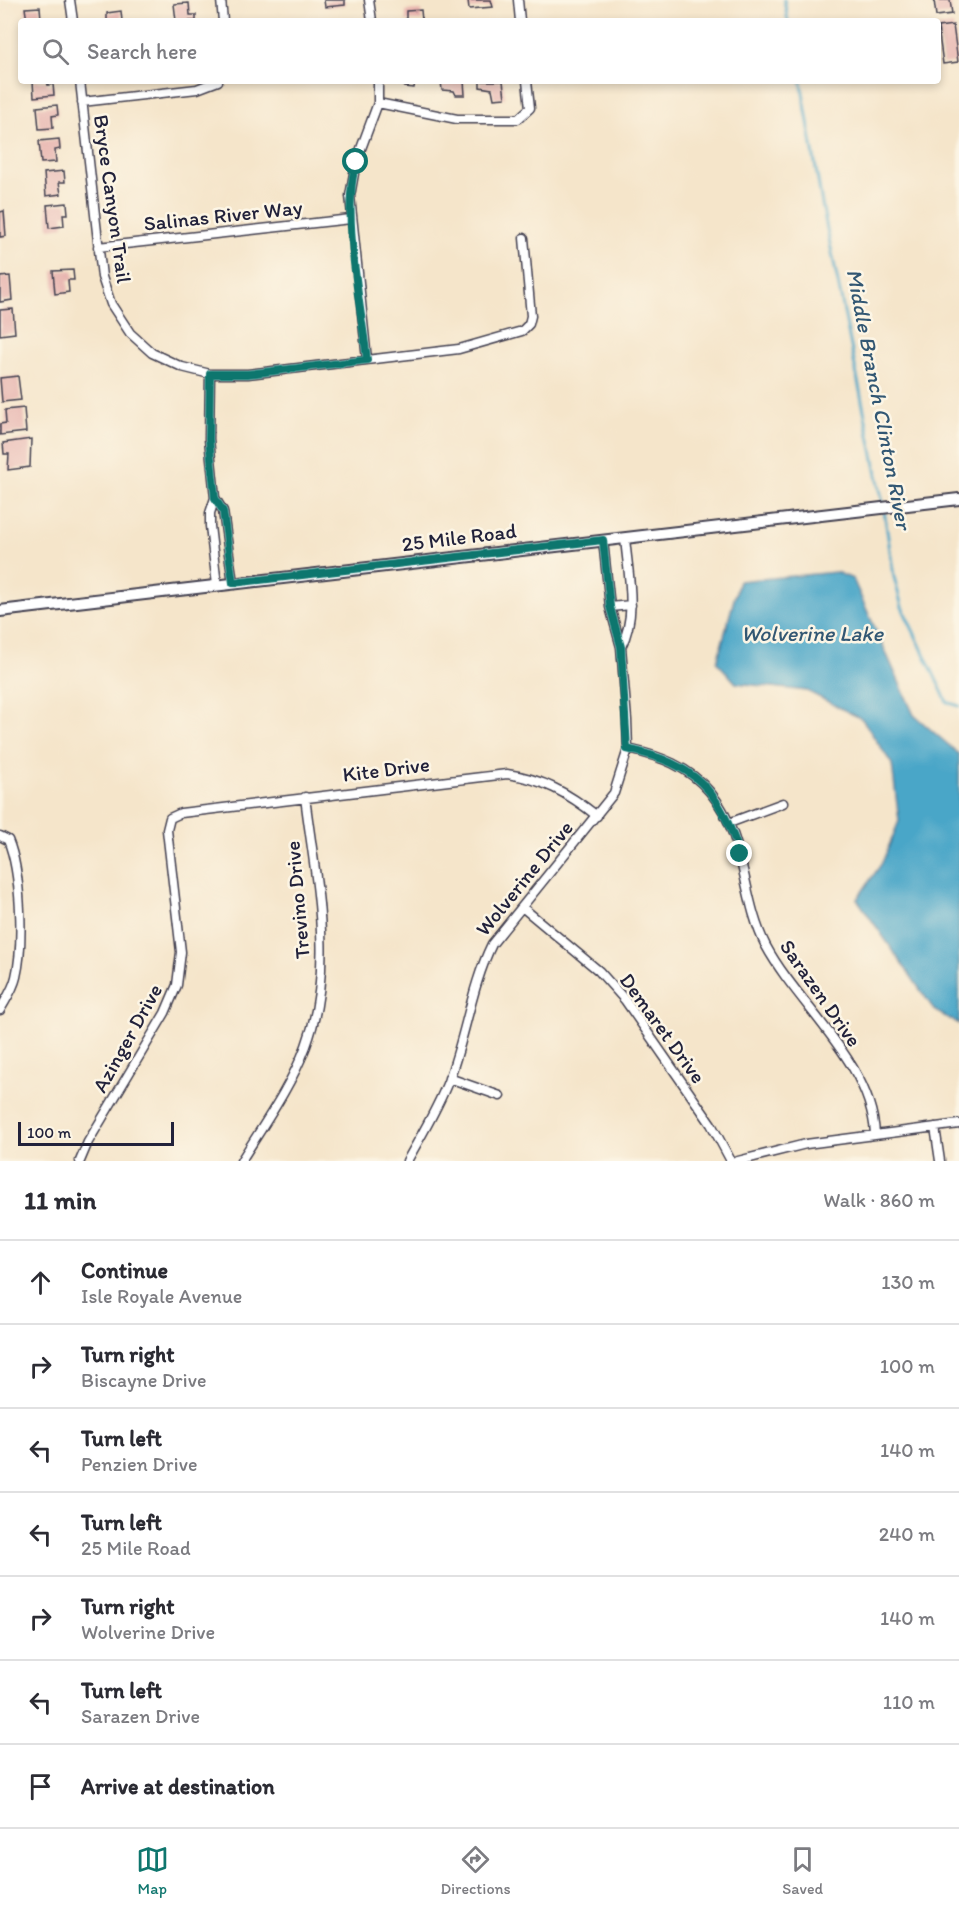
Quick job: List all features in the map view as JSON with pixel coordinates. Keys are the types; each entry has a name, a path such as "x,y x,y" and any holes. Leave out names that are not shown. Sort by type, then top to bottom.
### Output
{"street":[{"path":"70,0 73,18"},
{"path":"221,0 223,18"},
{"path":"369,0 372,18"},
{"path":"518,0 520,18"},
{"name":"Bryce Canyon Trail","path":"80,84 102,277 111,304 130,333 152,353 182,367 210,374 248,374 459,350 522,331 529,324 531,316 524,238"},
{"path":"82,102 197,89 210,84"},
{"path":"367,360 351,219 352,175 378,102 378,84"},
{"path":"378,102 457,119 507,120 525,116 530,108 527,84"},
{"name":"Salinas River Way","path":"98,247 351,219"},
{"path":"210,374 209,439 215,498 210,513 210,526 217,585"},
{"path":"215,498 223,511 233,583"},
{"name":"25 Mile Road","path":"0,611 959,499"},
{"name":"Wolverine Drive","path":"621,647 629,631 631,605 625,538"},
{"name":"Wolverine Drive","path":"407,1161 429,1122 449,1078 480,969 492,944 614,793 627,749 621,647 610,607 603,540"},
{"path":"610,607 631,605"},
{"name":"Sarazen Drive","path":"627,749 654,755 680,765 709,791 729,823 766,945 856,1075 871,1106 875,1134"},
{"name":"Kite Drive","path":"170,818 180,813 507,774 540,780 555,786 597,816"},
{"name":"Trevino Drive","path":"241,1161 294,1072 315,1020 321,981 322,935 304,797"},
{"path":"729,823 783,803"},
{"name":"Azinger Drive","path":"80,1161 88,1142 165,1013 177,985 181,952 167,830 170,818"},
{"path":"0,836 8,840 17,876 19,957 12,990 0,1010"},
{"name":"Demaret Drive","path":"522,907 599,972 624,1000 711,1124 731,1161"},
{"path":"449,1078 500,1096"},
{"path":"738,1161 806,1144 959,1124"},
{"path":"935,1127 940,1161"}],"water":[{"name":"Wolverine Lake","path":"836,572 853,579 914,715 959,754 959,1024 935,1011 857,899 882,863 899,821 892,764 862,719 807,691 736,683 717,662 739,581"}],"building":[{"path":"324,0 345,0 345,5 325,7"},
{"path":"468,0 491,0 493,7 469,9"},
{"path":"934,0 950,0 952,14 936,16"},
{"path":"189,3 190,15 196,15 196,18 176,18 174,4"},
{"path":"40,7 41,18 27,18 25,8"},
{"path":"421,10 422,18 406,18 406,11"},
{"path":"121,11 122,18 107,18 107,13"},
{"path":"953,25 958,62 943,64 941,27"},
{"path":"33,84 53,84 54,95 34,97"},
{"path":"404,84 415,84 414,88 404,87"},
{"path":"441,84 464,84 465,95 456,95 454,91 442,90"},
{"path":"480,84 503,84 505,98 494,99 492,89 480,87"},
{"path":"57,105 58,115 52,116 53,128 39,129 37,107"},
{"path":"59,139 60,149 55,150 56,162 41,163 39,141"},
{"path":"64,171 65,182 59,182 61,194 46,196 44,173"},
{"path":"67,203 68,214 63,214 64,226 49,228 47,205"},
{"path":"4,211 6,236 0,237 0,212"},
{"path":"73,270 74,280 68,280 69,292 55,294 53,271"},
{"path":"10,276 12,300 0,302 0,277"},
{"path":"13,309 15,333 0,335 0,310"},
{"path":"18,376 21,400 2,402 0,378"},
{"path":"24,408 26,432 0,435 0,424 6,423 5,410"},
{"path":"31,439 30,467 8,470 9,454 4,454 3,443"}],"waterway":[{"name":"Middle Branch Clinton River","path":"784,0 787,18"},
{"name":"Middle Branch Clinton River","path":"802,84 822,204 883,504 894,577 902,607 947,702 959,706"}],"route":[{"path":"356,162 350,196 351,219 367,360 248,374 210,374 209,439 215,498 223,511 226,525 233,583 603,540 610,607 621,647 627,749 654,755 680,765 696,778 719,804 729,823 740,854"}]}
